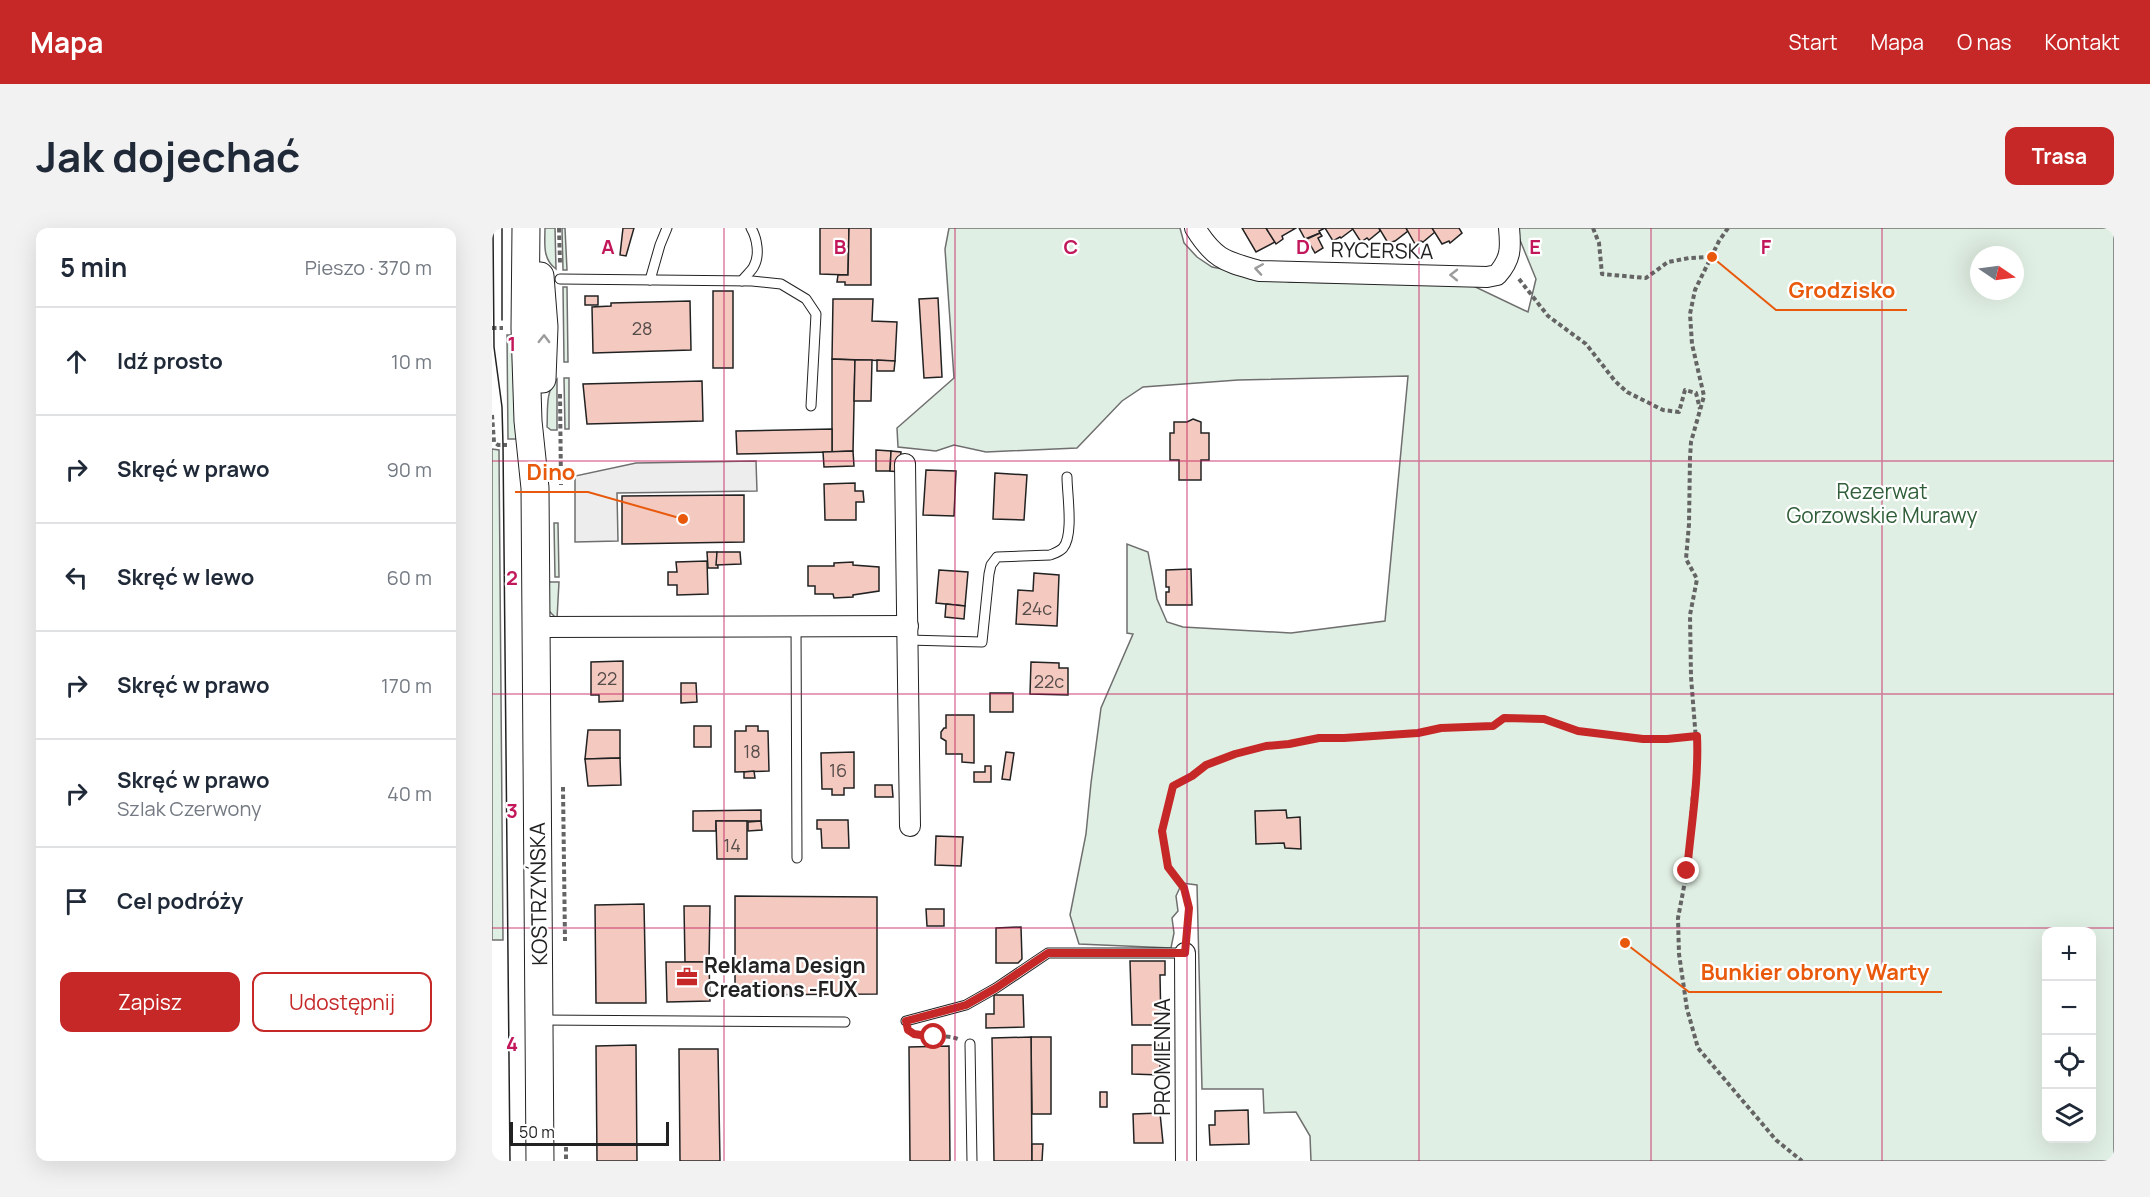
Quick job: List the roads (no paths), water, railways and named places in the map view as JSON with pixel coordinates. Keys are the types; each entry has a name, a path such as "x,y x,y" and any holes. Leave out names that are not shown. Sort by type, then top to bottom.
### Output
{"main road":[{"name":"KOSTRZYŃSKA","path":"526,228 525,328 528,421 535,482"},
{"name":"KOSTRZYŃSKA","path":"535,228 545,342 535,482 540,1161"}],"street":[{"name":"RYCERSKA","path":"1195,228 1206,246 1224,261 1259,271 1486,276 1497,275 1507,264 1510,249 1509,228"},
{"path":"905,464 910,826"},
{"path":"536,627 796,626 908,633"},
{"name":"PROMIENNA","path":"1185,953 1186,1161"}],"lane":[{"path":"650,280 667,228"},
{"path":"742,281 754,266 757,251 752,228"},
{"path":"560,279 742,281 781,284 806,299 816,314 812,406"},
{"path":"908,633 982,642 989,574 991,565 997,557 1050,555 1064,547 1068,532 1067,477"},
{"path":"796,626 797,858"},
{"path":"906,1021 966,1005 1048,953 1185,953"},
{"path":"540,1020 844,1022"},
{"path":"970,1044 972,1161"}],"tram line":[{"path":"493,228 494,347 502,407 503,445 510,1161"},
{"path":"502,228 502,320"}],"place":[{"name":"Grodzisko","path":"1712,257"},
{"name":"Dino","path":"683,519"},
{"name":"Bunkier obrony Warty","path":"1625,943"},
{"name":"Reklama Design Creations -FUX","path":"687,977"}],"park label":[{"name":"Rezerwat Gorzowskie Murawy","path":"1882,503"}]}
